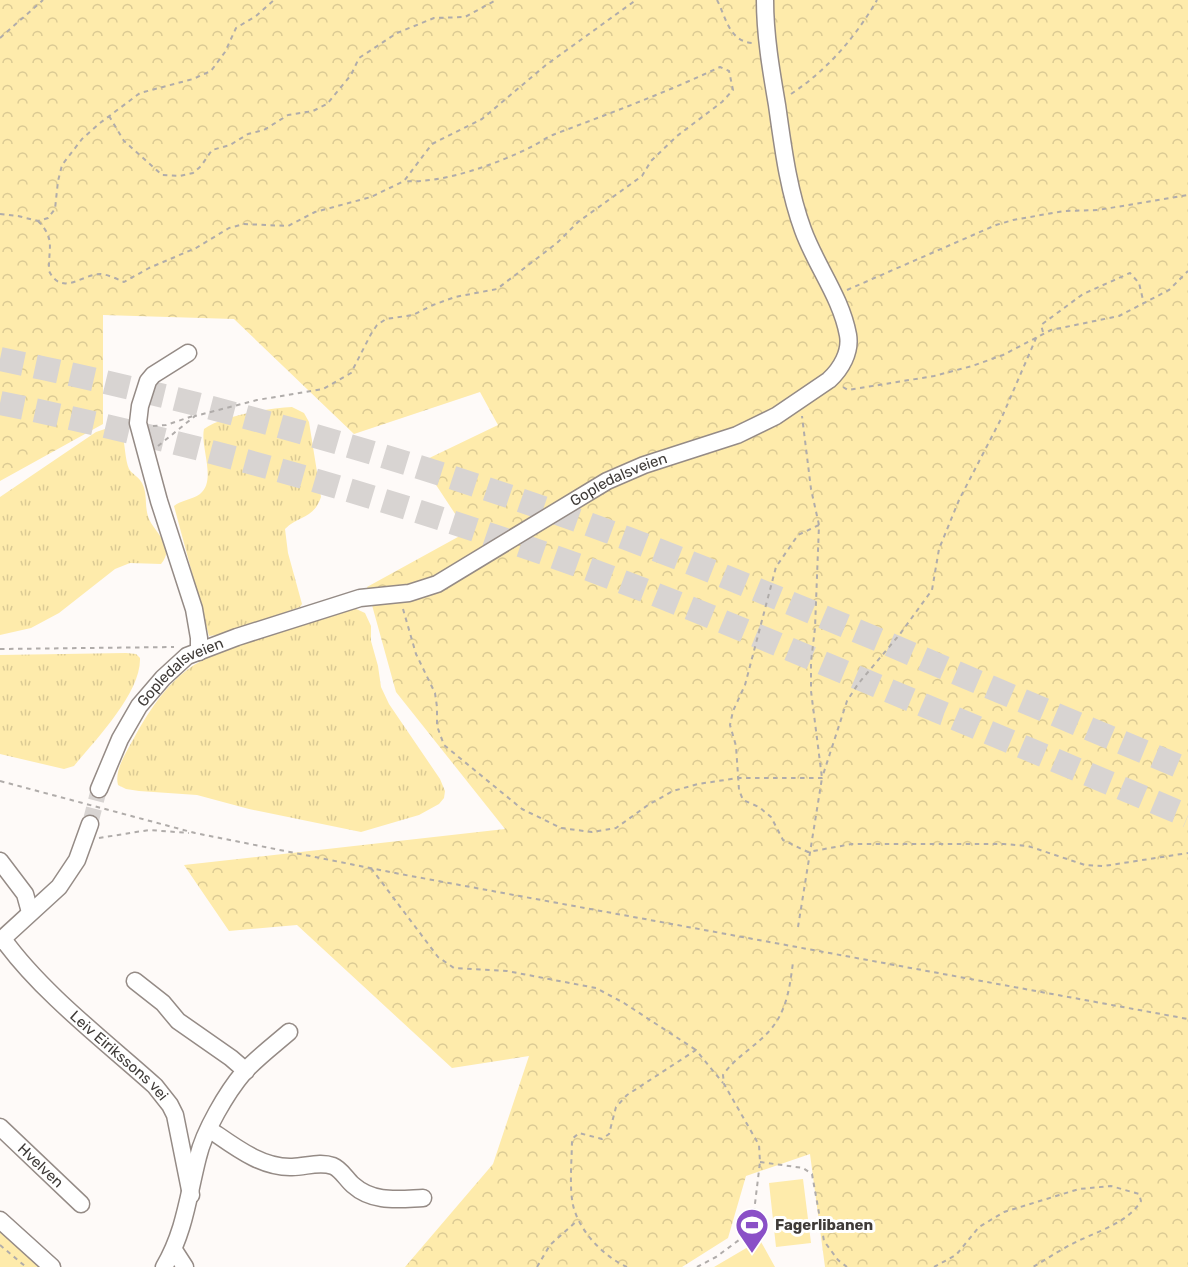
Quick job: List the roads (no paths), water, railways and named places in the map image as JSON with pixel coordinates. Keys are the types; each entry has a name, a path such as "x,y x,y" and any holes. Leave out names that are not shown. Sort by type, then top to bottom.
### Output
{"street":[{"name":"Gopledalsveien","path":"99,789 120,739 139,706 163,678 193,654 237,637 360,598 399,594 427,587 452,576 578,497 644,465 737,435 776,416 837,373 848,346 848,336 834,295 804,232 793,201 767,43 765,0"},
{"path":"188,353 153,375 146,387 140,406 138,423 195,609 193,654"},
{"path":"146,387 166,378"},
{"path":"2,940 30,912 59,888 77,860 88,831"},
{"path":"0,861 22,889 30,912"},
{"name":"Leiv Eirikssons vei","path":"2,940 40,983 155,1086 170,1105 178,1126 191,1195"},
{"path":"135,981 164,1003 178,1021 246,1071"},
{"name":"Leiv Eirikssons vei","path":"164,1267 174,1250 191,1195 198,1155 209,1129 233,1086 289,1032"},
{"name":"Hvelven","path":"0,1127 81,1204"},
{"path":"209,1129 270,1165 292,1167 314,1164 335,1167 366,1196 385,1199 423,1198"},
{"path":"0,1220 52,1267"},
{"path":"174,1250 185,1267"}],"tunnel":[{"path":"0,359 159,395 317,436 550,510 753,588 1188,770"},
{"path":"0,403 224,455 372,497 518,544 697,611 1188,816"},
{"path":"90,824 99,789"}],"place":[{"name":"Fagerlibanen","path":"752,1254"}]}
